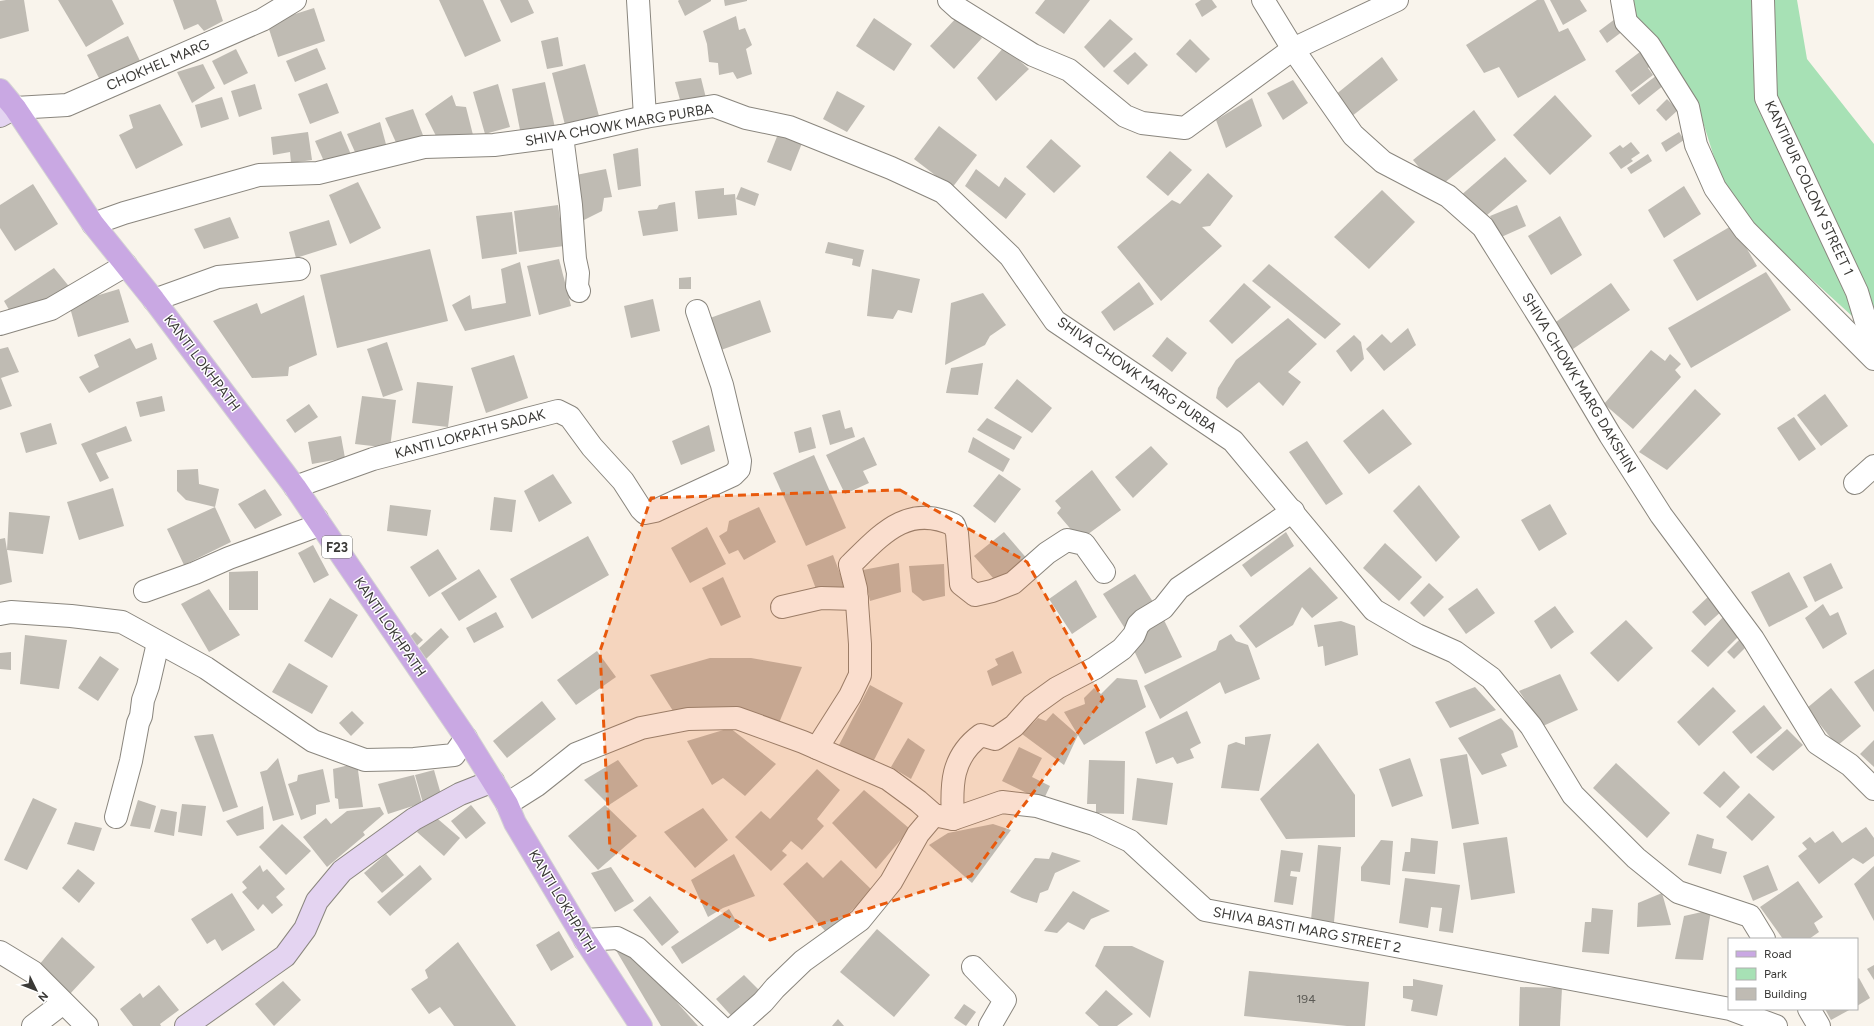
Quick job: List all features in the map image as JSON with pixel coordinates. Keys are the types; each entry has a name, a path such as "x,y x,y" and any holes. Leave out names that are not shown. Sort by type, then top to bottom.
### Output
{"main road":[{"name":"KANTI LOKHPATH","path":"0,90 8,112 93,224 154,300 295,487 317,519 466,738 507,804 515,823 586,940 642,1026"},
{"path":"186,1026 285,956 305,929 317,901 342,871 414,819 460,794 493,781"}],"street":[{"name":"CHOKHEL MARG","path":"8,112 67,105 262,20 295,0"},
{"path":"638,0 645,117"},
{"path":"949,0 959,9 1033,55 1069,70 1125,116 1142,123 1185,128 1293,49 1397,0"},
{"name":"SHIVA CHOWK MARG DAKSHIN","path":"1263,0 1293,49 1353,135 1383,162 1448,196 1483,226 1547,329 1610,435 1657,509 1753,639 1817,743 1850,766 1874,789"},
{"path":"1622,0 1626,22 1648,45 1688,107 1696,145 1715,188 1745,230 1874,358"},
{"name":"KANTIPUR COLONY STREET 1","path":"1763,0 1766,98 1857,292 1874,348"},
{"name":"SHIVA CHOWK MARG PURBA","path":"93,224 124,213 259,175 318,173 424,147 494,145 562,136 645,117 714,106 746,118 789,127 891,168 943,192 1010,256 1055,321 1233,441 1293,511 1338,569 1374,610 1417,635 1455,652 1491,678 1531,726 1573,795 1636,858 1678,892 1750,916 1763,938"},
{"path":"562,136 569,190 575,258 578,273 577,286 579,291"},
{"path":"0,324 51,309 126,265"},
{"path":"154,300 218,277 299,269"},
{"name":"KANTI LOKPATH SADAK","path":"295,487 373,459 558,411 570,418 592,447 623,482 640,509 645,512 655,511 733,475 739,469 740,461 722,385 697,311"},
{"path":"1855,483 1874,466"},
{"path":"736,1026 763,1002 803,961 860,920 890,882 918,834 943,817 952,792 957,763 973,741 981,735 996,739 1014,726 1032,706 1057,688 1096,668 1122,649 1134,635 1138,625 1163,608 1179,588 1293,511"},
{"path":"817,748 850,696 860,676 860,644 857,599 850,565 895,524 905,520 927,518 943,520 954,524 957,533 961,584 975,595 992,591 1013,583 1047,554 1067,540 1084,544 1104,572"},
{"path":"145,591 311,528 317,519"},
{"path":"782,608 821,598 857,599"},
{"path":"0,614 11,612 122,622 206,668 313,741 365,760 414,759 454,754 466,738"},
{"path":"116,817 131,761 143,700 148,686 158,643"},
{"path":"507,804 537,785 576,754 641,728 688,719 737,718 817,748 888,779 943,817"},
{"name":"SHIVA BASTI MARG STREET 2","path":"943,817 1002,802 1037,806 1094,824 1130,840 1205,910 1728,1009"},
{"path":"586,940 617,938 637,948 720,1026"},
{"path":"0,952 33,972 87,1026"},
{"path":"973,967 1005,1000 990,1026"},
{"path":"33,1026 63,1003"},
{"name":"SHIVA BASTI MARG STREET 2","path":"1733,1010 1776,1026"},
{"path":"1810,1010 1819,1026"}],"highlighted area":[{"path":"900,490 1027,562 1103,699 971,876 770,940 610,849 600,651 651,498"}],"green space":[{"path":"1625,0 1797,0 1807,59 1874,144 1874,336 1729,204 1701,116 1625,5"}],"building":[{"path":"24,0 29,31 0,39 0,1"},
{"path":"58,0 112,0 124,24 86,47"},
{"path":"173,0 216,0 223,21 204,31 198,24 184,30"},
{"path":"439,0 483,0 501,41 465,57"},
{"path":"500,0 528,0 534,13 511,23"},
{"path":"724,0 747,0 747,1 725,6"},
{"path":"1045,0 1090,0 1064,34 1035,13"},
{"path":"1201,0 1212,0 1217,7 1202,17 1195,4"},
{"path":"1537,0 1544,0 1559,32 1568,28 1586,60 1518,98 1499,67 1484,73 1466,45"},
{"path":"1550,0 1580,0 1587,11 1563,25"},
{"path":"678,1 711,1 685,16"},
{"path":"314,8 325,41 278,57 267,23"},
{"path":"959,15 982,38 954,69 930,46"},
{"path":"736,16 739,30 745,28 752,45 746,49 752,74 737,79 733,72 719,75 718,63 709,62 707,44 703,31"},
{"path":"874,18 912,44 894,71 856,46"},
{"path":"1110,19 1133,39 1104,68 1084,47"},
{"path":"1615,19 1623,31 1607,43 1599,31"},
{"path":"128,36 142,65 101,82 87,55"},
{"path":"558,37 563,66 547,69 541,41"},
{"path":"1190,39 1210,59 1196,73 1176,54"},
{"path":"1004,47 1029,69 996,101 977,78"},
{"path":"317,48 326,69 295,82 286,61"},
{"path":"1645,48 1656,62 1648,68 1653,75 1631,92 1615,71"},
{"path":"236,49 248,73 224,85 212,61"},
{"path":"1135,52 1148,65 1128,85 1113,71"},
{"path":"1382,57 1398,80 1347,120 1329,100"},
{"path":"203,64 215,88 192,103 177,72"},
{"path":"585,64 599,116 565,125 552,73"},
{"path":"1661,72 1669,81 1639,105 1631,95"},
{"path":"701,78 707,102 682,107 675,82"},
{"path":"1293,80 1308,103 1283,120 1267,93"},
{"path":"545,82 555,128 521,135 512,89"},
{"path":"327,83 339,113 310,124 298,94"},
{"path":"255,84 262,109 239,117 231,91"},
{"path":"498,84 510,127 485,134 473,92"},
{"path":"837,91 865,106 847,132 823,119"},
{"path":"452,95 456,106 466,107 474,139 438,140 425,114"},
{"path":"1555,95 1592,136 1550,175 1513,135"},
{"path":"222,97 229,119 201,128 195,105"},
{"path":"1252,98 1262,126 1226,148 1216,120"},
{"path":"1667,99 1678,110 1666,121 1656,110"},
{"path":"160,104 183,145 136,169 119,135 133,128 129,115"},
{"path":"413,109 424,138 398,147 385,118"},
{"path":"1474,110 1496,140 1437,189 1413,160"},
{"path":"380,122 387,148 358,159 347,134"},
{"path":"939,126 977,155 952,188 914,159"},
{"path":"780,129 804,138 791,171 767,162"},
{"path":"341,131 352,157 326,166 315,141"},
{"path":"308,132 312,160 291,163 290,152 273,155 271,137"},
{"path":"1679,132 1684,140 1666,152 1661,143"},
{"path":"1051,139 1081,166 1054,193 1026,167"},
{"path":"1631,142 1640,153 1631,159 1633,161 1621,169 1609,153 1620,145 1623,148"},
{"path":"638,148 641,186 618,190 613,154"},
{"path":"1170,151 1192,170 1168,196 1146,177"},
{"path":"1648,154 1652,161 1631,174 1627,168"},
{"path":"1505,157 1527,181 1480,221 1459,197"},
{"path":"606,169 612,197 604,198 602,211 582,221 576,175"},
{"path":"976,169 999,187 1005,177 1026,194 1006,219 965,186"},
{"path":"1208,173 1233,196 1210,226 1202,227 1222,246 1161,301 1117,247 1172,200 1180,204"},
{"path":"358,182 381,228 350,244 329,195"},
{"path":"33,184 58,224 15,251 0,228 0,205"},
{"path":"1684,186 1701,214 1664,238 1648,210"},
{"path":"741,187 759,194 755,206 736,199"},
{"path":"724,188 724,195 735,194 737,215 698,219 695,191"},
{"path":"1382,190 1415,222 1369,269 1334,237"},
{"path":"675,202 678,231 643,236 638,211 657,209 659,205"},
{"path":"558,205 564,246 519,252 514,211"},
{"path":"1517,205 1526,226 1499,238 1490,216"},
{"path":"512,212 517,254 482,259 476,216"},
{"path":"1560,216 1582,255 1551,275 1528,236"},
{"path":"230,217 239,238 204,249 194,229"},
{"path":"329,220 337,245 296,258 289,232"},
{"path":"1733,225 1757,266 1697,301 1673,260"},
{"path":"828,242 864,250 860,267 852,265 853,259 825,253"},
{"path":"430,249 448,321 337,348 320,275"},
{"path":"559,259 571,306 539,315 527,266"},
{"path":"520,262 531,316 465,331 452,305 470,295 472,309 506,303 501,269"},
{"path":"1269,264 1341,324 1325,339 1252,281"},
{"path":"54,268 72,290 12,315 4,301"},
{"path":"872,269 920,279 912,313 898,310 893,319 867,316"},
{"path":"1766,272 1791,310 1691,368 1668,328"},
{"path":"691,277 691,289 679,289 679,278"},
{"path":"1139,282 1154,304 1114,331 1101,312"},
{"path":"1244,283 1271,307 1232,344 1209,321"},
{"path":"1611,283 1630,310 1570,351 1553,324"},
{"path":"119,289 129,322 78,337 69,304"},
{"path":"983,293 1006,325 990,336 985,345 945,365 951,303"},
{"path":"304,295 317,355 289,367 288,376 252,378 213,321 257,303 261,314"},
{"path":"653,299 660,331 631,338 624,306"},
{"path":"760,300 771,332 721,350 710,318"},
{"path":"1288,318 1317,344 1288,372 1301,382 1283,406 1259,382 1227,408 1216,398 1218,388 1236,360"},
{"path":"1408,328 1416,345 1384,371 1366,349 1382,334 1391,343"},
{"path":"1354,335 1361,342 1364,359 1351,372 1336,351"},
{"path":"1167,337 1187,353 1172,372 1152,356"},
{"path":"130,338 136,349 152,343 157,359 89,393 79,377 99,367 94,355"},
{"path":"387,342 403,390 383,397 367,349"},
{"path":"8,347 19,372 1,378 12,406 0,410 0,349"},
{"path":"1651,350 1665,361 1670,354 1681,364 1675,370 1681,377 1633,429 1604,404"},
{"path":"514,355 528,398 486,413 471,368"},
{"path":"983,363 978,395 946,393 951,368"},
{"path":"1017,379 1052,408 1032,433 994,408"},
{"path":"417,382 453,386 448,427 412,423"},
{"path":"1695,389 1721,414 1667,470 1639,452"},
{"path":"1825,394 1848,426 1821,446 1797,415"},
{"path":"162,396 165,411 140,417 136,402"},
{"path":"362,396 396,400 390,448 355,444"},
{"path":"309,404 318,417 295,433 286,420"},
{"path":"1383,409 1412,444 1369,474 1343,441"},
{"path":"840,410 845,429 852,427 855,437 830,445 822,415"},
{"path":"1794,417 1816,449 1799,461 1777,428"},
{"path":"987,418 1022,437 1014,450 977,430"},
{"path":"51,423 57,444 26,453 20,433"},
{"path":"709,425 715,451 681,465 672,441"},
{"path":"126,426 132,441 96,453 109,478 100,482 81,444"},
{"path":"811,427 816,448 799,453 794,432"},
{"path":"341,436 345,458 312,464 308,442"},
{"path":"864,437 877,465 863,471 869,483 845,494 826,455"},
{"path":"973,437 1010,459 1003,472 968,452"},
{"path":"1307,441 1343,494 1326,505 1289,452"},
{"path":"1151,446 1168,464 1133,498 1115,477"},
{"path":"814,455 846,528 806,546 773,473"},
{"path":"198,469 199,484 219,489 215,507 186,500 177,491 177,470"},
{"path":"1092,470 1121,510 1080,540 1057,513 1061,508 1055,501"},
{"path":"553,474 572,503 539,522 524,491"},
{"path":"999,474 1021,489 995,523 973,506"},
{"path":"1419,485 1460,537 1436,562 1393,511"},
{"path":"113,488 124,526 79,540 67,502"},
{"path":"265,489 282,515 255,529 238,504"},
{"path":"494,497 516,500 512,532 490,530"},
{"path":"1550,504 1567,534 1539,551 1521,520"},
{"path":"390,505 431,510 427,536 387,531"},
{"path":"215,507 231,542 184,565 167,529"},
{"path":"759,507 776,542 744,560 738,550 729,554 719,536 727,531 729,521"},
{"path":"9,512 50,516 43,554 7,550"},
{"path":"707,527 726,564 690,583 671,548"},
{"path":"1004,532 1029,561 1000,586 974,556"},
{"path":"1286,532 1294,546 1251,577 1242,565"},
{"path":"588,536 609,575 532,619 510,579"},
{"path":"5,538 12,582 0,585 0,539"},
{"path":"1385,543 1422,577 1399,601 1363,568"},
{"path":"313,545 329,575 314,583 298,553"},
{"path":"438,549 457,579 429,597 410,567"},
{"path":"833,555 845,587 819,597 807,565"},
{"path":"899,563 901,592 870,601 863,570"},
{"path":"1831,563 1843,588 1815,602 1803,577"},
{"path":"944,564 945,596 923,601 912,592 909,566"},
{"path":"1310,567 1338,598 1312,618 1302,607 1293,625 1256,648 1239,626"},
{"path":"479,569 497,597 459,621 441,593"},
{"path":"258,571 258,610 229,610 229,572"},
{"path":"1789,572 1808,607 1769,627 1751,592"},
{"path":"1135,574 1157,608 1124,627 1103,594"},
{"path":"723,577 741,617 721,626 702,588"},
{"path":"1076,580 1097,617 1072,634 1049,599"},
{"path":"1429,583 1444,597 1424,617 1410,603"},
{"path":"1477,588 1495,613 1466,634 1448,609"},
{"path":"209,589 240,635 209,652 181,604"},
{"path":"1710,595 1723,610 1705,626 1692,612"},
{"path":"330,598 358,615 332,658 304,641"},
{"path":"1823,604 1830,616 1838,612 1847,634 1823,649 1805,618"},
{"path":"1555,606 1574,632 1551,649 1534,621"},
{"path":"496,612 504,627 474,643 466,628"},
{"path":"1725,615 1743,632 1708,667 1691,651"},
{"path":"1162,616 1182,657 1145,674 1130,642"},
{"path":"1626,620 1653,648 1618,682 1590,653"},
{"path":"1341,621 1355,626 1358,655 1325,666 1323,646 1318,647 1314,625"},
{"path":"441,628 449,637 426,659 417,650"},
{"path":"415,632 423,640 412,650 404,642"},
{"path":"1231,634 1236,641 1248,645 1260,679 1225,694 1220,682 1160,719 1144,686 1216,650 1219,641"},
{"path":"25,635 67,640 59,689 20,684"},
{"path":"1744,635 1751,642 1734,659 1727,652"},
{"path":"597,651 616,677 576,705 557,680"},
{"path":"1013,651 1022,673 992,686 987,671 998,665 995,659"},
{"path":"11,652 11,670 0,669 0,653"},
{"path":"100,656 119,669 98,701 78,688"},
{"path":"710,658 751,658 802,667 779,723 675,714 650,675"},
{"path":"289,663 328,686 312,714 272,692"},
{"path":"1874,669 1874,712 1854,682"},
{"path":"1560,674 1578,710 1543,726 1519,691"},
{"path":"1117,678 1137,680 1146,707 1084,745 1064,712 1085,704 1084,698 1094,688 1101,694"},
{"path":"870,685 903,703 873,762 839,745"},
{"path":"1475,687 1496,710 1450,728 1435,702"},
{"path":"1713,687 1736,711 1699,746 1677,722"},
{"path":"1831,688 1861,726 1837,746 1807,708"},
{"path":"542,701 556,719 507,758 493,741"},
{"path":"1764,705 1782,728 1751,754 1732,732"},
{"path":"352,711 364,723 351,736 339,723"},
{"path":"1187,711 1201,743 1190,749 1194,758 1177,764 1173,757 1156,764 1145,732"},
{"path":"1053,713 1078,735 1064,765 1022,734 1038,718 1046,721"},
{"path":"1501,718 1513,731 1518,747 1501,754 1507,766 1482,775 1458,738"},
{"path":"730,728 776,764 745,796 723,778 712,785 687,741"},
{"path":"1787,729 1803,745 1773,771 1756,757"},
{"path":"213,734 238,807 223,812 194,736"},
{"path":"1271,734 1259,791 1221,788 1228,745 1236,742 1245,745 1245,737"},
{"path":"908,738 925,750 911,779 891,767"},
{"path":"1874,740 1874,767 1860,754"},
{"path":"1318,743 1355,795 1355,837 1286,839 1260,799"},
{"path":"1019,747 1042,758 1032,777 1050,786 1043,801 1002,781"},
{"path":"1467,754 1479,824 1452,829 1440,759"},
{"path":"278,758 294,815 273,821 260,772 267,770"},
{"path":"1410,758 1423,796 1392,807 1379,769"},
{"path":"618,760 638,786 609,805 584,780"},
{"path":"1089,760 1125,761 1124,814 1096,813 1096,804 1087,804"},
{"path":"357,763 363,807 339,809 338,799 335,798 333,769"},
{"path":"1616,763 1670,813 1647,838 1593,788"},
{"path":"323,769 330,802 316,805 316,814 301,820 288,784 297,781 298,775"},
{"path":"817,769 840,790 817,819 824,826 802,850 791,841 782,851 787,855 771,871 735,837 761,811 770,819"},
{"path":"434,770 442,798 423,803 415,775"},
{"path":"1724,771 1740,787 1720,808 1703,793"},
{"path":"414,775 422,803 388,814 378,784"},
{"path":"1137,778 1173,783 1167,825 1132,820"},
{"path":"864,790 910,829 876,869 832,823"},
{"path":"1749,793 1775,817 1752,841 1726,817"},
{"path":"33,798 57,809 27,870 4,860"},
{"path":"138,800 156,806 150,829 130,826"},
{"path":"182,804 206,806 202,836 178,832"},
{"path":"471,805 486,823 466,839 451,821"},
{"path":"605,805 637,836 598,870 568,836"},
{"path":"263,806 264,829 237,836 226,821"},
{"path":"380,807 384,814 363,832 365,835 327,867 303,837 326,818 331,824 347,811"},
{"path":"703,808 728,840 695,868 664,832"},
{"path":"161,809 177,812 174,836 154,832"},
{"path":"432,814 460,838 444,856 417,832"},
{"path":"75,822 102,828 94,851 67,844"},
{"path":"282,824 311,851 286,875 259,847"},
{"path":"993,824 1011,830 972,883 929,845 948,833"},
{"path":"1866,827 1874,838 1874,856 1863,864 1853,858 1819,884 1798,856 1807,849 1802,843 1810,837 1815,843 1833,831 1842,843"},
{"path":"1697,834 1714,839 1712,848 1727,852 1721,874 1688,865"},
{"path":"1507,837 1515,893 1471,900 1463,843"},
{"path":"1411,838 1438,841 1435,874 1402,871 1405,852 1410,852"},
{"path":"1381,840 1393,841 1390,885 1361,881 1361,867"},
{"path":"1318,845 1341,847 1334,922 1311,920"},
{"path":"1281,850 1303,853 1300,872 1291,871 1290,876 1297,877 1293,905 1274,902"},
{"path":"1052,852 1081,861 1055,873 1048,890 1040,893 1037,903 1010,892 1035,858 1049,859"},
{"path":"386,854 404,875 382,893 364,873"},
{"path":"734,854 755,896 723,908 708,917 691,880"},
{"path":"841,860 873,891 827,933 783,884 807,862 823,878"},
{"path":"260,865 263,872 267,869 285,889 276,897 283,905 272,914 263,904 258,910 242,892 247,888 242,882"},
{"path":"420,865 432,879 390,916 377,902"},
{"path":"1768,865 1778,890 1753,901 1743,876"},
{"path":"1874,866 1874,921 1854,884"},
{"path":"611,867 634,901 615,912 591,873"},
{"path":"78,869 95,883 79,903 62,888"},
{"path":"1405,878 1460,885 1453,933 1439,931 1442,908 1431,907 1428,928 1399,923"},
{"path":"1798,881 1823,917 1814,923 1819,932 1810,938 1782,938 1760,907"},
{"path":"1073,891 1110,911 1091,919 1084,930 1068,922 1057,933 1044,931"},
{"path":"232,893 255,930 222,951 215,939 207,944 191,919"},
{"path":"1662,893 1671,925 1637,927 1638,903"},
{"path":"650,896 679,932 662,946 633,910"},
{"path":"1592,908 1613,910 1609,954 1582,952 1585,922 1591,922"},
{"path":"729,909 740,927 682,964 671,947"},
{"path":"1711,910 1703,960 1675,959 1684,916"},
{"path":"877,929 930,975 894,1017 840,972"},
{"path":"559,931 574,957 551,971 536,945"},
{"path":"62,937 95,967 69,995 39,965"},
{"path":"458,942 516,1026 454,1026 440,1007 429,1014 411,989 428,978 425,970"},
{"path":"1104,946 1132,946 1164,961 1150,1018 1095,966"},
{"path":"614,947 642,963 698,1026 661,1026"},
{"path":"1874,965 1874,980 1867,969"},
{"path":"1249,971 1369,982 1365,1026 1347,1026 1244,1016"},
{"path":"744,975 765,996 737,1022 716,999"},
{"path":"1858,978 1870,998 1858,1005"},
{"path":"1413,979 1443,985 1437,1016 1411,1011 1413,1000 1403,998 1403,986 1413,986"},
{"path":"283,981 301,1000 274,1026 255,1004"},
{"path":"159,985 179,1010 160,1024 161,1026 133,1026 120,1009 140,993 143,998"},
{"path":"1520,987 1562,988 1560,1026 1519,1026"},
{"path":"1106,990 1133,1014 1117,1026 1099,1026 1085,1013"},
{"path":"964,1004 976,1012 966,1026 954,1018"},
{"path":"1826,1010 1849,1010 1831,1020"},
{"path":"838,1019 844,1026 832,1026"}]}
